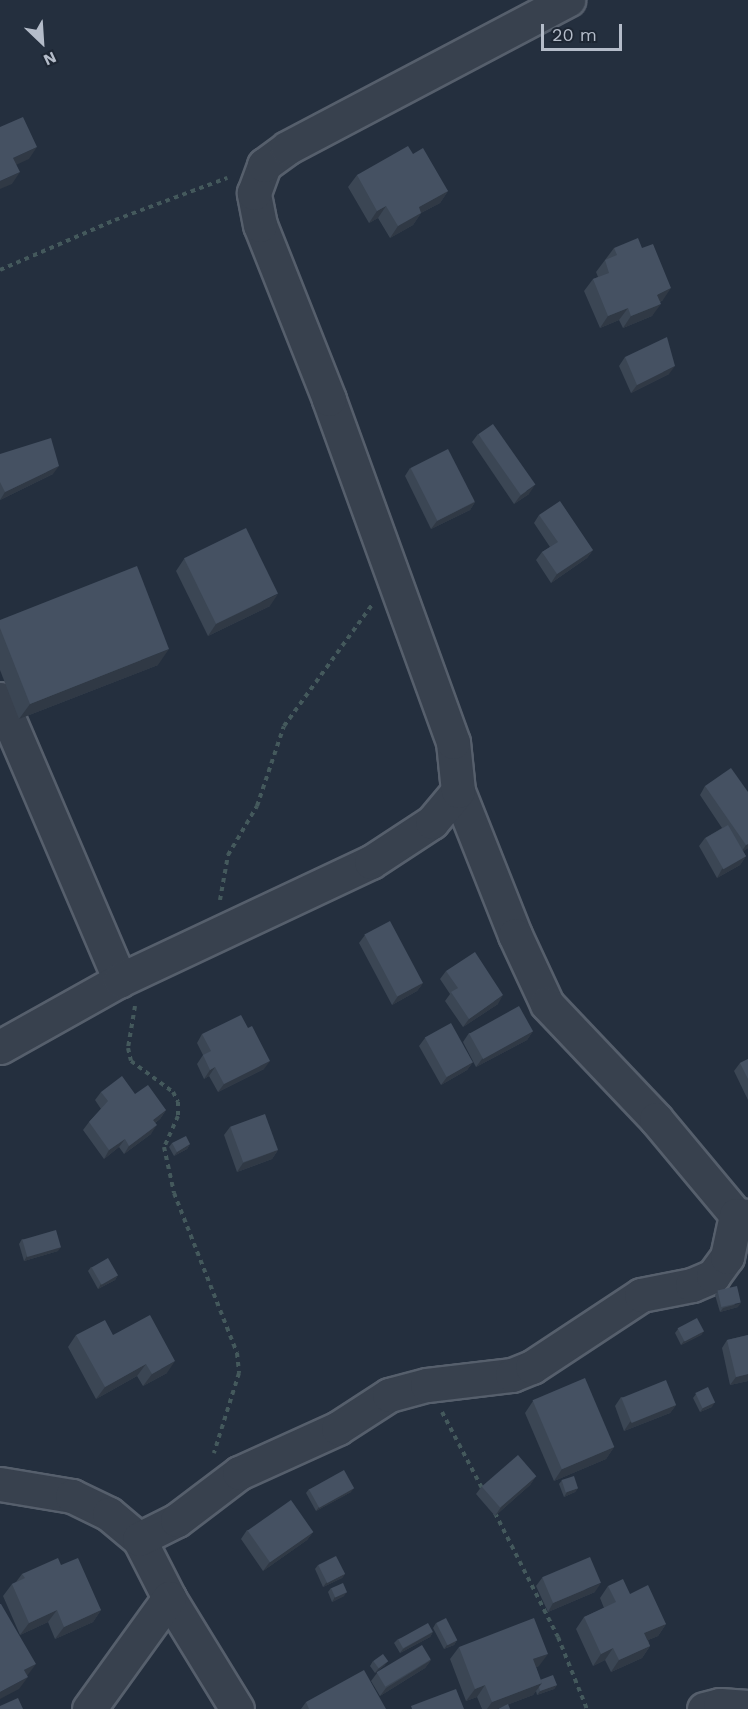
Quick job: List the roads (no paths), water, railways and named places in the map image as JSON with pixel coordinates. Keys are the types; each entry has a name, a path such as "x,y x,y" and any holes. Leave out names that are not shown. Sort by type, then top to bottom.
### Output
{"street":[{"path":"139,1539 177,1520 239,1473 338,1428 389,1395 428,1385 512,1375 532,1367 641,1295 692,1285 713,1276 728,1257 742,1216 656,1119 548,1004 515,935 458,791 453,741 394,576 260,225 254,193 264,165 287,148 568,0"},
{"path":"0,699 132,974"},
{"path":"0,1047 132,974 371,862 432,822 458,791"},
{"path":"5,1478 72,1496 109,1514 139,1539 169,1598 237,1709"},
{"path":"89,1709 169,1598"},
{"path":"704,1709 720,1705 748,1707"}]}
